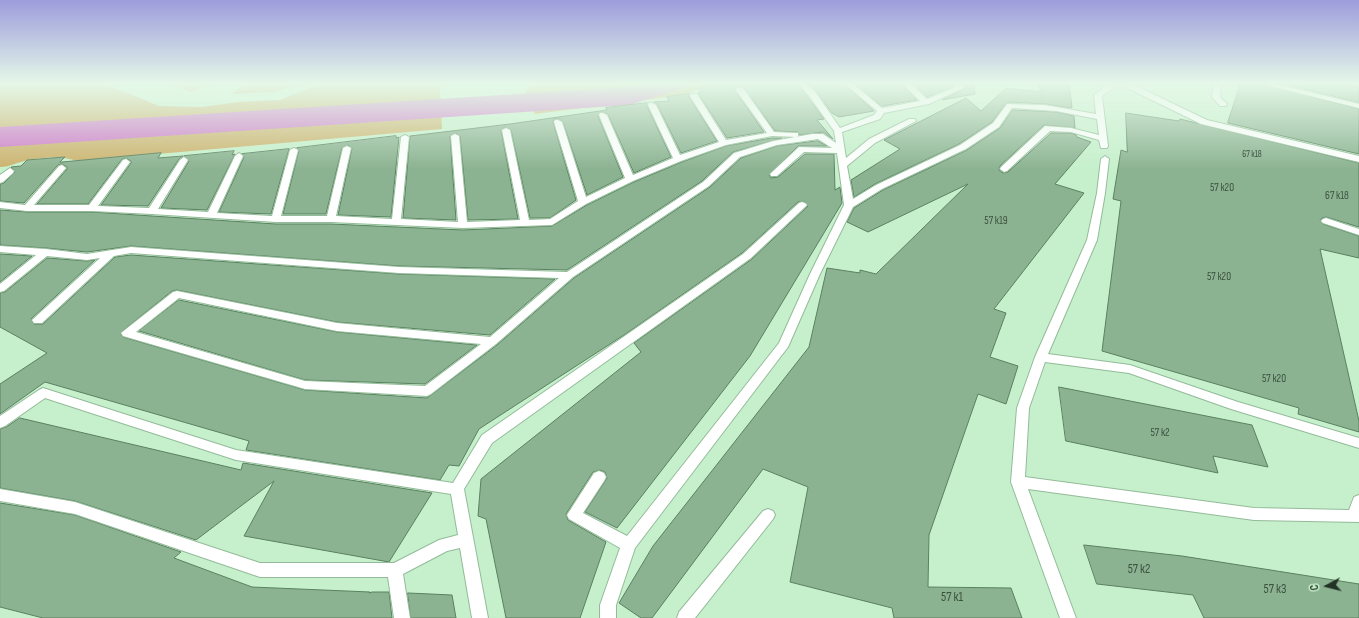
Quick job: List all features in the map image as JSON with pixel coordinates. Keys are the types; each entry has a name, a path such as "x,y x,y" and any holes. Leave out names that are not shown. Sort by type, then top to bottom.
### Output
{"lane":[{"path":"655,112 678,159"},
{"path":"704,112 724,143"},
{"path":"756,112 772,134"},
{"path":"825,112 838,130 849,205"},
{"path":"838,130 877,117 880,112"},
{"path":"608,618 608,605 629,544 784,344 815,274 849,205 879,187 963,147 996,125 1006,112"},
{"path":"1079,112 1101,118"},
{"path":"1004,170 1048,128 1070,130 1103,143 1100,112"},
{"path":"1183,112 1204,122 1359,159"},
{"path":"603,115 630,178"},
{"path":"843,164 872,141 912,121"},
{"path":"558,122 583,202"},
{"path":"506,130 525,223"},
{"path":"0,205 27,208 92,208 152,211 276,219 332,219 463,225 552,222 583,202 630,178 724,143 772,134 820,136 841,151"},
{"path":"455,136 463,225"},
{"path":"492,341 337,327 177,294 127,333 304,385 427,391 492,341 569,275 706,184 737,155 776,143 820,136"},
{"path":"396,222 405,137"},
{"path":"332,219 347,148"},
{"path":"774,174 802,149 841,151"},
{"path":"276,219 294,150"},
{"path":"211,215 239,156"},
{"path":"1068,618 1018,482 1023,408 1041,357 1092,240 1101,193 1105,159"},
{"path":"152,211 184,160"},
{"path":"92,208 126,162"},
{"path":"27,208 62,168"},
{"path":"0,180 10,171"},
{"path":"480,618 457,489 487,439 747,256 802,206"},
{"path":"1326,221 1359,232"},
{"path":"0,249 46,252 87,257 131,250 399,270 569,275"},
{"path":"0,289 46,252"},
{"path":"38,320 110,254"},
{"path":"1041,357 1130,369 1235,406 1359,443"},
{"path":"0,423 43,393 236,455 457,489"},
{"path":"599,477 574,515 629,544"},
{"path":"1018,482 1254,514 1357,516 1359,501"},
{"path":"0,495 75,508 260,570 395,570 444,545 466,540"},
{"path":"685,618 768,515"},
{"path":"395,570 402,618"}],"shaded area":[{"path":"0,112 441,112 442,129 78,161 72,159 40,158 0,167"},
{"path":"534,112 552,112 535,114"}],"building":[{"path":"594,112 650,112 671,157 634,173 608,114 600,112 598,116 623,177 587,195 563,122 558,118 554,119 553,122 576,200 550,218 530,218 511,130 505,127 501,130 518,219 468,220 460,136 456,133 450,136 456,220 403,218 410,136"},
{"path":"661,112 698,112 717,141 681,153"},
{"path":"710,112 750,112 764,132 727,138"},
{"path":"761,112 819,112 824,119 817,120 833,139 823,132 800,135 798,132 775,131"},
{"path":"831,112 869,112 839,117"},
{"path":"939,112 1000,112 992,122 959,144 875,184 854,197 851,180 900,149 884,140"},
{"path":"1012,112 1056,112 1074,116 1075,128 1044,125 1000,166 999,170 1003,173 1008,172 1051,133 1071,133 1091,142 1055,184 1084,193 994,309 1006,313 990,357 1018,366 1006,404 978,394 929,535 928,587 1011,588 1022,618 894,618 892,608 790,582 808,487 763,469 652,618 641,618 619,603 653,546 809,347 827,268 860,273 860,270 876,274 968,184 868,232 847,222 854,208 883,190 967,150 1000,128"},
{"path":"1232,112 1359,112 1359,154 1228,123"},
{"path":"1126,113 1179,121 1180,119 1359,163 1359,227 1326,217 1322,218 1320,221 1323,224 1359,236 1359,258 1320,249 1359,421 1359,432 1298,414 1299,408 1102,351 1121,201 1113,199 1121,150 1127,152"},
{"path":"396,136 396,138 399,137 391,217 338,215 352,148 348,145 342,148 326,214 283,214 299,150 297,148"},
{"path":"772,138 782,138 733,152 702,181 567,270 399,266 131,246 87,252 0,245 0,210 27,212 92,212 276,224 331,224 463,230 552,226 587,205 634,182 682,162 726,146"},
{"path":"818,141 827,146 798,146 769,175 771,178 778,177 805,154 834,154 835,190 840,187 842,203 750,356 617,528 585,512 607,478 605,472 600,470 593,472 566,514 568,520 606,542 580,618 506,618 486,519 478,516 481,479 641,352 634,343 752,259 808,206 805,202 798,202 742,253 627,333 479,429 459,466 449,465 440,480 246,450 249,441 45,382 0,414 0,384 47,353 0,327 0,293 5,292 47,258 87,261 95,260 31,319 34,324 43,324 115,257 131,255 399,274 555,279 490,335 337,322 177,290 172,291 120,333 123,337 305,390 427,398 497,345 574,278 710,187 741,158 777,146"},
{"path":"289,149 271,214 219,212 244,157 242,154"},
{"path":"234,151 232,155 235,154 207,210 161,208 189,161 184,156"},
{"path":"161,153 158,158 183,156 179,159 148,206 101,205 131,163 131,161 126,158 122,159 88,204 37,204 67,169 67,167 62,164 58,165 24,203 0,201 0,184 4,183 15,172 11,167 21,166 27,160 65,157 60,162"},
{"path":"0,254 32,256 0,282"},
{"path":"179,300 337,332 477,345 425,384 305,380 139,331"},
{"path":"1059,387 1252,425 1268,467 1213,456 1218,473 1066,441"},
{"path":"20,418 241,470 243,463 432,493 389,562 244,536 274,481 196,540 75,501 0,488 0,429"},
{"path":"0,503 75,515 181,552 174,558 252,587 370,592 369,593 389,592 392,618 43,618 0,607"},
{"path":"1084,545 1182,556 1359,584 1359,618 1204,618 1193,595 1097,584"},
{"path":"408,593 452,595 456,618 411,618"}],"waterway":[{"path":"0,137 386,112"}]}
